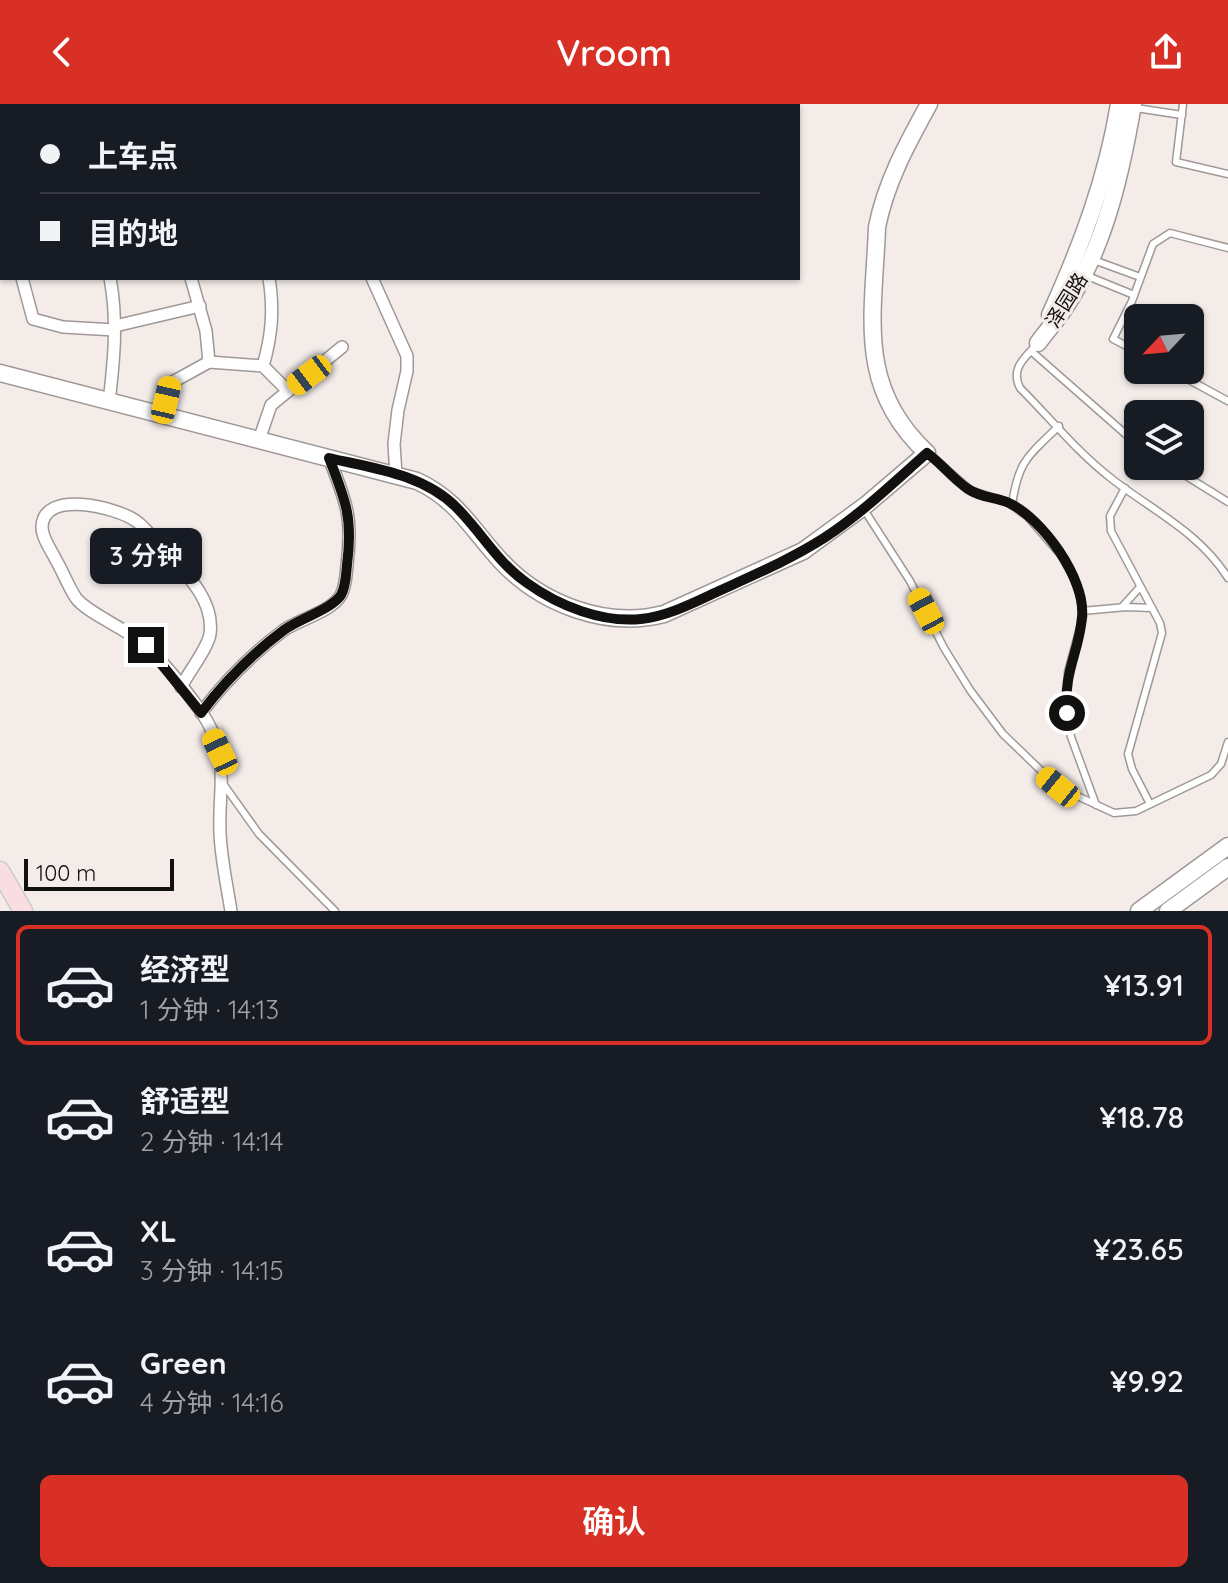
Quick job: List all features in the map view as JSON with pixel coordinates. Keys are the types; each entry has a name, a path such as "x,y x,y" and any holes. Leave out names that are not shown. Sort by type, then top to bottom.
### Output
{"main road":[{"path":"0,871 23,911"}],"street":[{"path":"0,373 396,475 429,487 453,503 501,561 541,593 582,611 625,619 640,620 664,614 803,551 863,508 927,453 907,432 890,407 878,380 873,345 877,227 881,209 898,160 929,104"},
{"name":"泽园路","path":"1034,347 1070,301 1084,275 1120,167 1128,105"},
{"name":"泽园路","path":"1034,347 1089,223 1128,105"},
{"path":"23,280 33,319 63,327 115,328 200,306"},
{"path":"109,402 115,328 110,280"},
{"path":"193,280 206,331 209,362"},
{"path":"263,366 272,329 269,280"},
{"path":"373,280 407,356 394,444 396,475"},
{"path":"259,440 267,411 342,347"},
{"path":"162,415 169,384 209,362 263,366 288,391"},
{"path":"201,713 220,687 257,652 296,622 334,602 342,593 351,535 350,518 329,458"},
{"path":"181,687 210,635 204,603 190,578 133,519 94,505 50,509 44,517 43,535 76,598 146,645 201,713 220,752 220,835 231,911"},
{"path":"1139,911 1228,846"},
{"path":"1168,911 1228,867"}],"lane":[{"path":"1183,104 1176,162 1228,174"},
{"path":"1128,105 1182,115"},
{"path":"1130,304 1153,244 1165,235 1170,233 1228,248"},
{"path":"1090,258 1140,277"},
{"path":"1084,275 1134,295"},
{"path":"1124,316 1113,339 1124,345"},
{"path":"1124,432 1034,347 1016,368 1017,383 1091,460 1125,488 1182,526 1227,575"},
{"path":"1197,384 1228,401"},
{"path":"1012,505 1017,475 1023,462 1059,426"},
{"path":"927,453 970,490 1012,505 1037,525 1061,555 1078,588 1082,611 1068,672 1066,701 1071,737 1096,805"},
{"path":"1193,480 1228,502"},
{"path":"1125,488 1112,511 1110,526 1152,608 1161,628 1162,640 1128,754 1150,804"},
{"path":"863,508 910,581 954,667 986,713 1045,776 1067,792 1114,813 1126,813 1211,775 1221,764 1228,742"},
{"path":"1122,607 1140,587"},
{"path":"1082,611 1152,608"},
{"path":"222,783 259,834 335,911"}],"route":[{"path":"146,645 201,713 220,687 257,652 296,622 337,599 344,590 351,535 348,507 329,458 404,476 442,494 460,510 501,561 528,584 555,600 595,615 640,620 683,607 803,551 827,536 927,453 970,490 1009,503 1028,517 1045,534 1068,566 1081,597 1083,617 1068,672 1067,713"}]}
